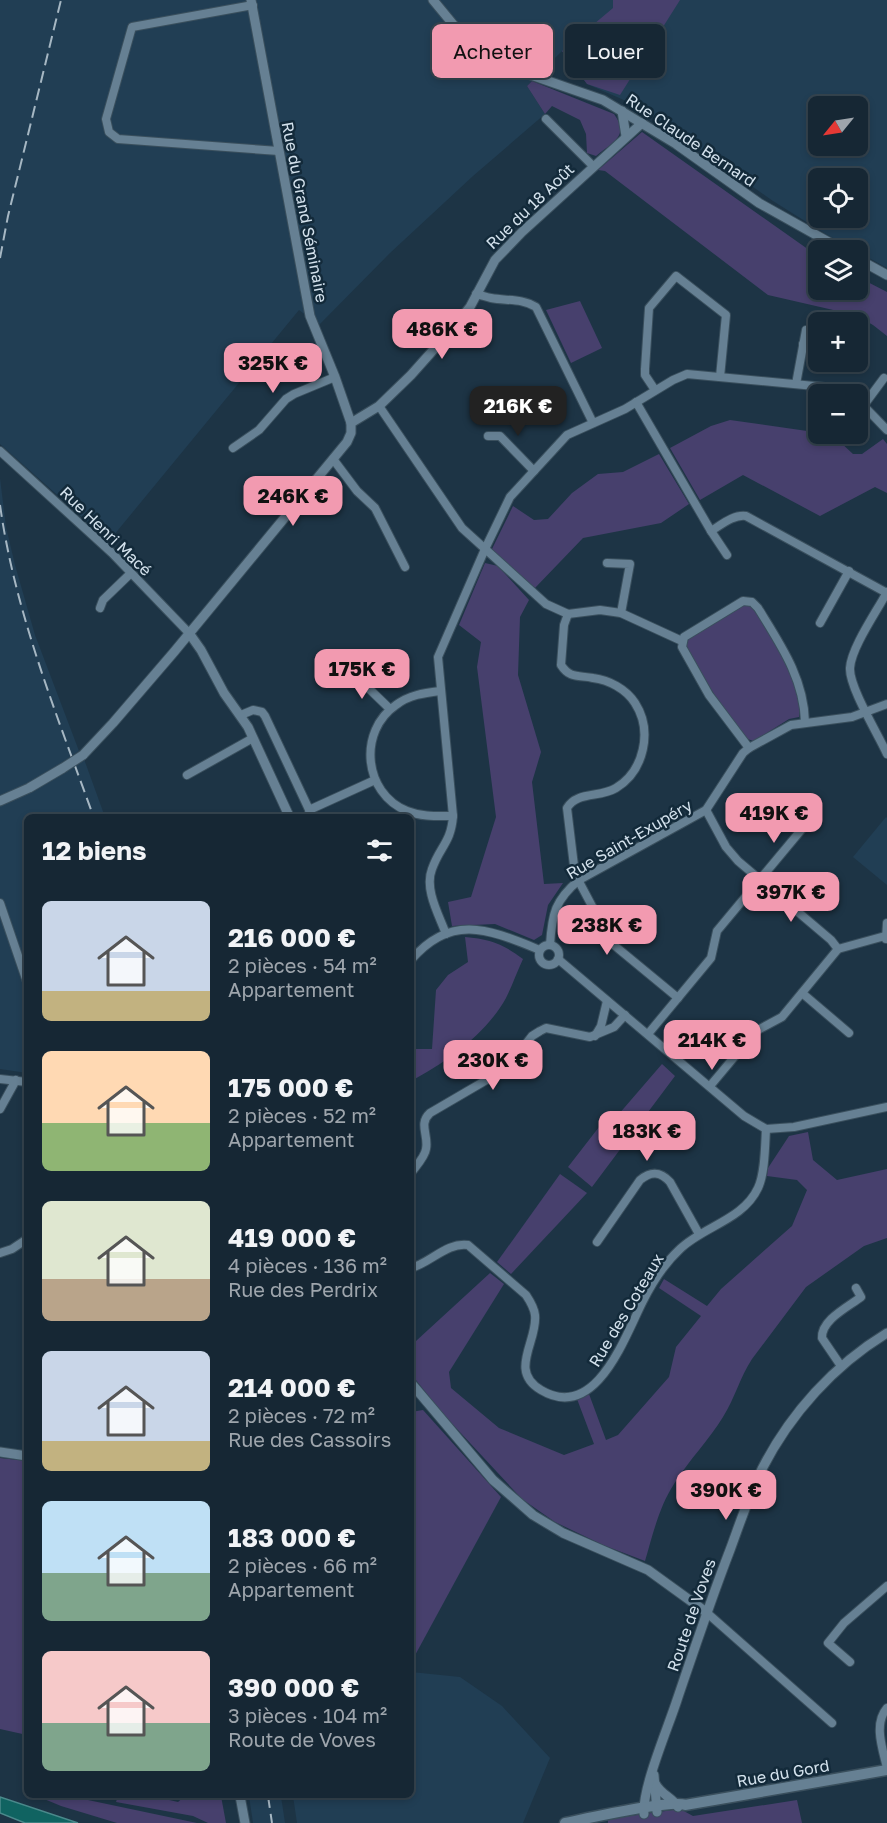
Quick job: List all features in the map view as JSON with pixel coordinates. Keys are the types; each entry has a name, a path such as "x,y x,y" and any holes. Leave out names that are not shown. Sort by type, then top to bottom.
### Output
{"main road":[{"name":"Rue du Gord","path":"651,1810 887,1769"},
{"path":"565,1823 651,1810"},
{"path":"600,1823 651,1810"}],"street":[{"name":"Rue Claude Bernard","path":"433,0 457,28 525,73 603,100 676,144 759,203 825,240"},
{"path":"252,3 132,27 106,119 109,132 118,139 279,151"},
{"name":"Rue du Grand Séminaire","path":"252,3 310,316 351,423"},
{"path":"622,111 626,136"},
{"name":"Rue du 18 Août","path":"546,119 593,166"},
{"name":"Rue du 18 Août","path":"351,423 379,406 411,375 470,307 495,260 522,232 642,123"},
{"path":"868,265 887,275"},
{"path":"654,390 645,375 649,308 676,276 726,315 720,377"},
{"path":"476,294 530,303 536,307 593,423"},
{"path":"796,384 806,330 808,331"},
{"path":"803,344 808,345"},
{"path":"446,934 435,904 430,878 432,869 448,841 453,816 438,657 484,549 510,497 567,435 636,402 654,390 687,374 808,385"},
{"path":"233,448 259,430 286,399 335,377"},
{"path":"868,395 884,378"},
{"path":"636,402 727,555"},
{"path":"379,406 462,528 546,604 568,614 600,610 621,613 682,641"},
{"path":"868,410 887,430"},
{"path":"0,801 29,788 63,768 83,754 113,723 347,442 351,433 351,423"},
{"path":"489,436 500,436 534,471"},
{"name":"Rue Henri Macé","path":"0,451 131,573 189,633"},
{"path":"333,459 357,491 375,508 405,567"},
{"path":"711,531 734,517 746,516 849,571 886,597 858,645 851,664 852,679 887,754"},
{"path":"607,562 630,564 621,613"},
{"path":"820,623 849,571"},
{"path":"99,604 131,573"},
{"path":"749,748 696,674 682,647 684,637 743,601 752,602 758,608 794,670 802,693 805,722"},
{"path":"568,614 564,625 561,665 564,670 574,677 593,677 610,682 624,691 635,703 645,736 644,749 629,777 615,789 598,795 579,797 567,808 575,874 615,946 678,998"},
{"path":"189,633 224,693 241,715 288,814"},
{"path":"348,672 360,680 390,709"},
{"path":"440,691 406,699 390,709 380,721 371,744 370,757 375,780 388,798 406,811 419,815 453,816"},
{"name":"Rue Saint-Exupéry","path":"550,945 552,920 556,907 566,891 579,880 706,810 743,753 749,748 791,725 852,717 887,704"},
{"path":"241,715 253,710 262,712 311,814 375,780"},
{"path":"187,775 253,738"},
{"path":"706,810 730,853 831,940 838,949"},
{"path":"648,1034 711,958 717,932 807,823"},
{"path":"0,903 24,973"},
{"path":"710,1086 756,1031 782,1017 838,949 886,938 887,923"},
{"path":"414,957 432,941 464,929 481,929 505,935 540,950"},
{"path":"558,959 551,965 544,964 538,957 540,950 550,945 558,950 558,959 744,1116 766,1129 794,1127 887,1107"},
{"path":"802,993 849,1033"},
{"path":"595,1036 601,1026 607,1001"},
{"path":"414,1169 427,1146 423,1126 425,1117 507,1068 532,1036 546,1028 595,1036 614,1027 625,1015"},
{"path":"0,1079 24,1081"},
{"path":"0,1109 16,1080"},
{"name":"Rue des Coteaux","path":"414,1266 452,1247 468,1245 526,1295 532,1303 535,1327 525,1357 530,1381 540,1390 552,1395 572,1396 591,1388 614,1361 645,1298 670,1260 699,1234 732,1217 746,1204 758,1187 766,1129"},
{"path":"597,1242 640,1180 646,1175 656,1173 664,1175 670,1182 699,1234"},
{"path":"0,1253 24,1241"},
{"path":"841,1366 822,1338 822,1334 824,1326 861,1297 856,1288"},
{"name":"Route de Voves","path":"651,1810 653,1769 706,1612 763,1467 802,1408 841,1366 887,1332"},
{"path":"414,1387 494,1480 532,1515 563,1533 648,1570 706,1612 832,1723"},
{"path":"0,1452 24,1456"},
{"path":"850,1662 828,1643 844,1623 887,1586"},
{"path":"887,1708 883,1712 880,1738 887,1769"},
{"path":"651,1810 653,1769"},
{"path":"654,1781 657,1789 679,1805"},
{"path":"240,1798 245,1823"}],"shaded area":[{"path":"0,0 887,0 887,268 868,257 868,240 837,240 816,228 868,228 868,168 808,168 808,223 773,201 640,107 587,84 582,78 665,78 665,24 565,24 565,55 562,51 553,60 553,24 432,24 432,78 535,78 527,86 545,114 473,176 390,253 319,325 299,310 109,541 0,444"},
{"path":"613,0 680,0 665,24 594,24 613,8"},
{"path":"582,78 631,78 620,95 587,84"},
{"path":"532,81 614,114 620,128 617,138 596,156 587,153 586,134 580,120 552,106 545,114 527,86"},
{"path":"642,132 808,249 808,300 868,300 868,282 887,292 887,336 868,322 868,312 842,312 768,295 605,171 598,170"},
{"path":"580,301 602,348 571,363 546,310"},
{"path":"730,420 808,431 808,444 842,444 853,454 862,454 883,439 887,444 887,493 875,487 820,516 743,475 700,500 670,448 711,426"},
{"path":"659,454 689,504 661,523 583,538 534,589 491,551 513,506 534,520 548,519 572,493 598,474 623,472"},
{"path":"0,478 6,527 35,635 79,751 62,763 64,771 84,759 104,814 24,814 24,1073 0,1069"},
{"path":"485,563 498,566 529,600 520,617 518,675 541,752 532,782 544,884 563,883 548,905 542,935 534,940 495,924 452,926 448,902 471,897 496,817 477,667 481,642 459,625"},
{"path":"739,606 751,606 757,614 790,669 801,700 799,717 789,719 754,741 747,739 715,696 686,646 689,638"},
{"path":"887,818 887,885 853,857"},
{"path":"465,937 496,943 523,959 506,998 488,1023 452,1056 414,1079 414,1049 432,1049 436,990 448,975 468,962"},
{"path":"662,1064 675,1076 592,1187 568,1167 606,1118 612,1122"},
{"path":"808,1132 813,1160 837,1180 887,1169 887,1238 864,1246 806,1287 752,1359 723,1417 680,1475 664,1502 645,1561 603,1545 555,1522 522,1499 444,1415 414,1378 414,1342 490,1273 504,1284 449,1372 451,1388 499,1428 564,1455 594,1444 577,1399 589,1394 606,1440 618,1435 669,1377 676,1347 701,1316 659,1288 664,1279 707,1306 721,1289 792,1226 807,1190 797,1180 767,1176 768,1168 789,1136"},
{"path":"560,1174 587,1193 511,1274 497,1262"},
{"path":"423,1410 501,1497 414,1657 414,1412"},
{"path":"0,1458 24,1461 24,1734 0,1729"},
{"path":"414,1672 460,1677 502,1706 550,1758 523,1823 297,1823 293,1798 414,1798"},
{"path":"0,1797 78,1823 25,1823 0,1813"},
{"path":"42,1798 78,1798 197,1823 117,1823"},
{"path":"117,1798 161,1798 178,1802 183,1798 221,1798 226,1823 208,1823 193,1816 116,1802"},
{"path":"249,1798 281,1798 285,1823 253,1823"},
{"path":"797,1800 802,1823 608,1823 608,1819 680,1809 693,1816"}],"railway":[{"path":"0,258 8,216 61,0"},
{"path":"0,505 16,585 27,624 52,702 93,814"},
{"path":"268,1798 272,1823"}]}
